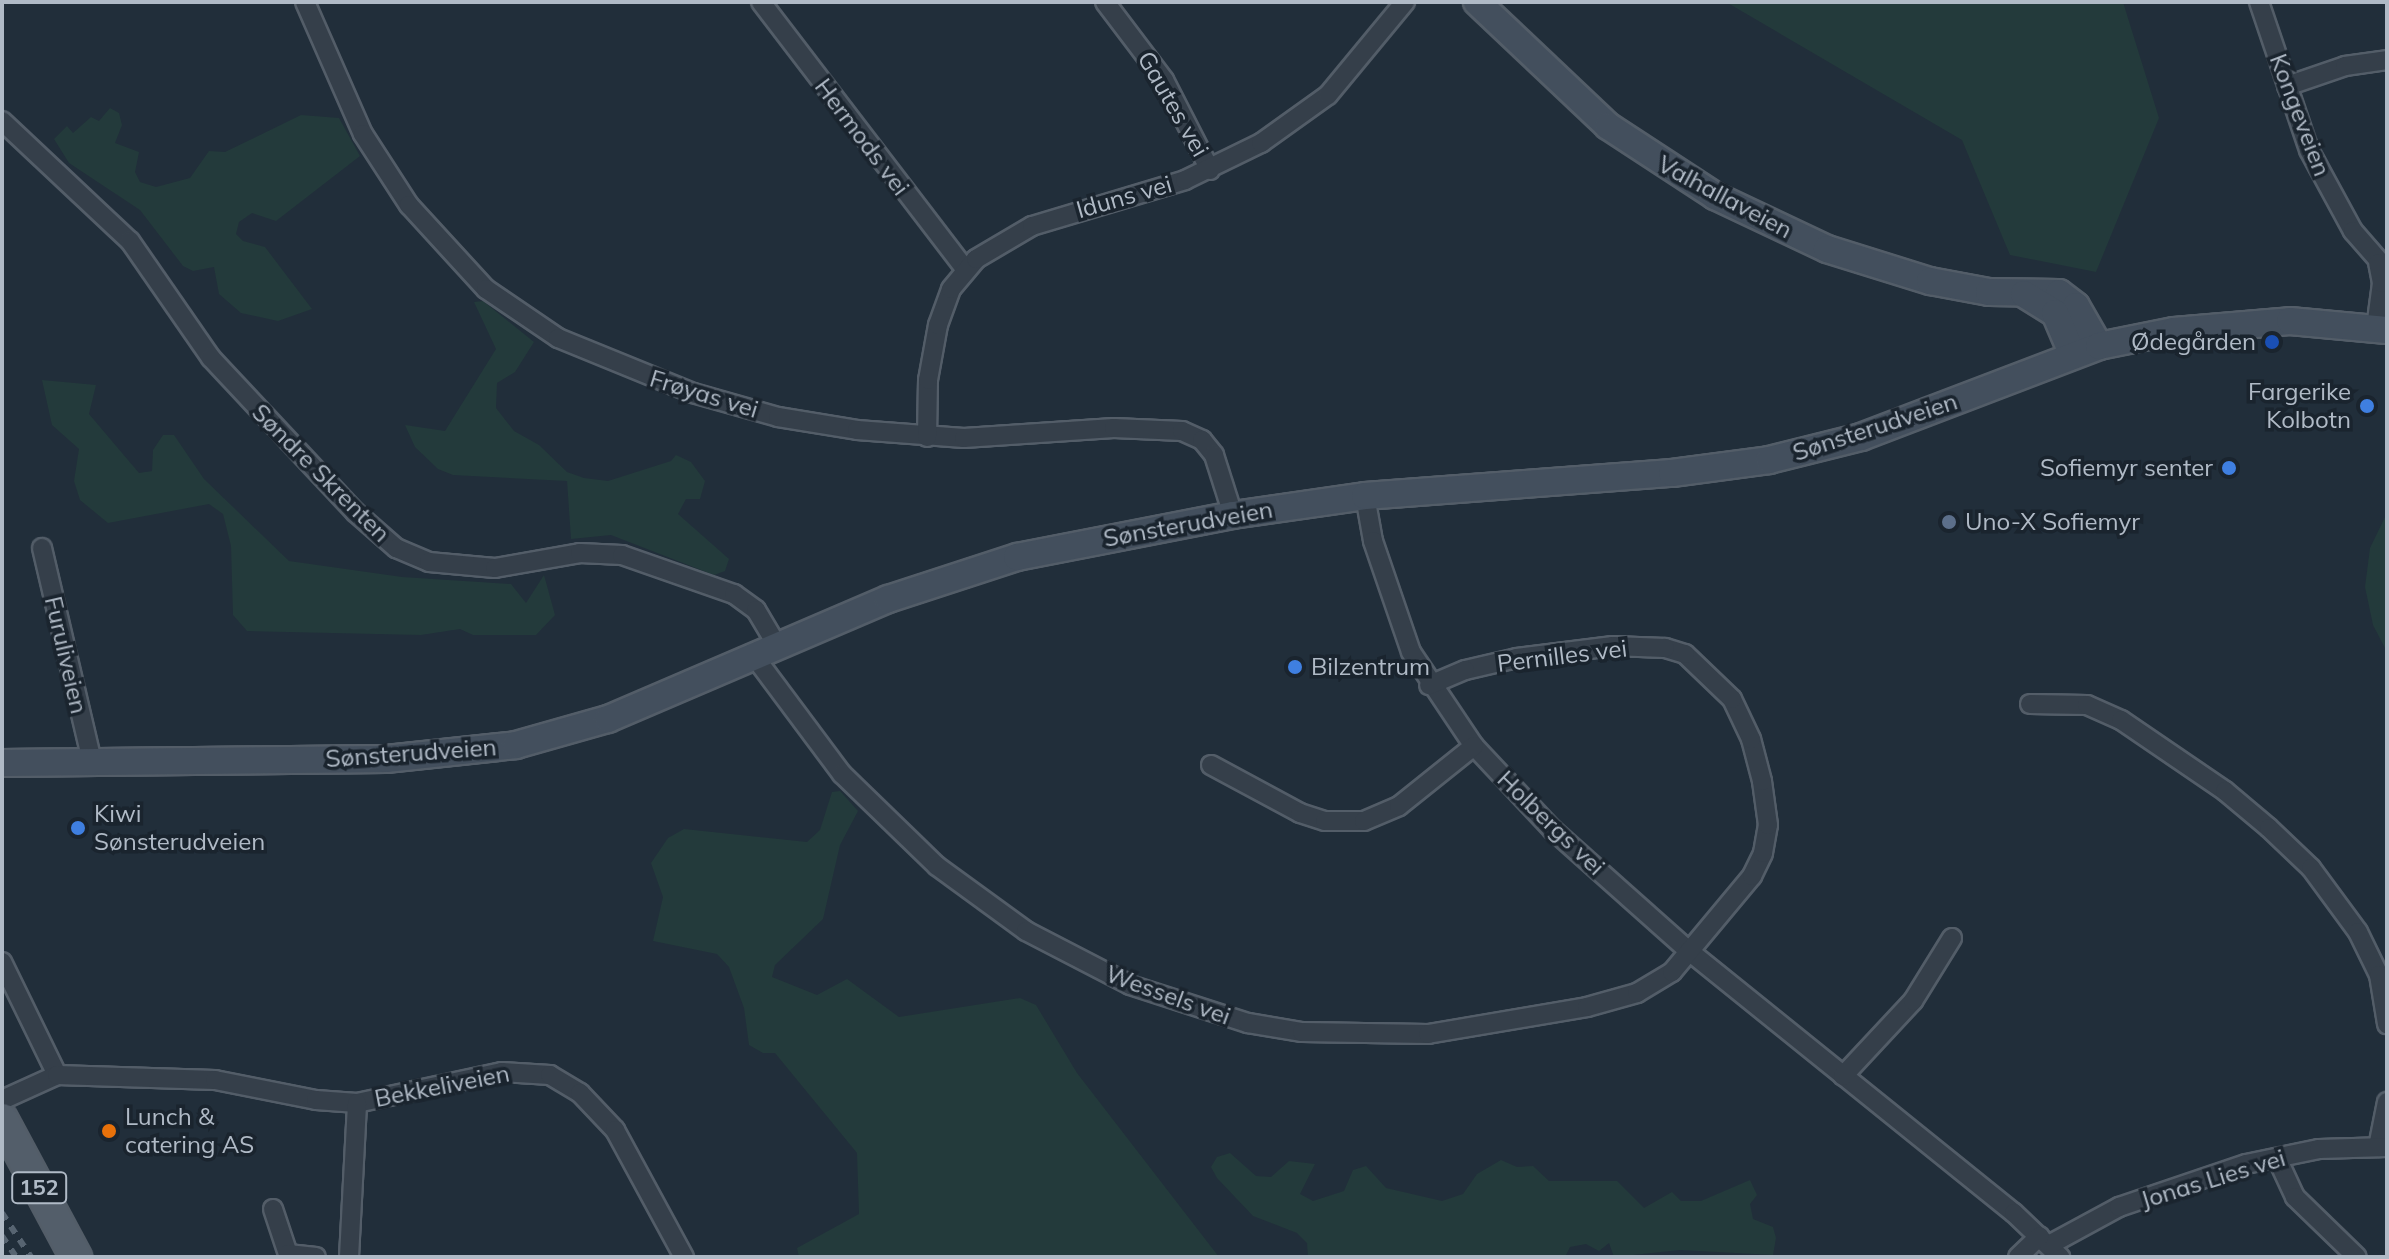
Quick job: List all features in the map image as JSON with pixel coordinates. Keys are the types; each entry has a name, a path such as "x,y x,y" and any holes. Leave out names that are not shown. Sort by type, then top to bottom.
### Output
{"main road":[{"name":"Valhallaveien","path":"1477,2 1608,126 1715,196 1801,238 1880,267 1953,287 2024,294 2047,290 2069,299 2099,346"},
{"name":"Valhallaveien","path":"2024,294 2055,313 2073,355"},
{"name":"Sønsterudveien","path":"2,763 386,759 481,751 595,724 967,571 1233,515 1365,496 1672,473 1787,457 1861,437 2099,346 2253,322 2382,329"},
{"name":"152","path":"2,1119 76,1257"}],"street":[{"name":"Frøyas vei","path":"305,2 336,79 386,173 443,245 506,306 586,351 693,393 810,423 927,437 1142,427 1189,433 1214,455 1233,515"},
{"name":"Hermods vei","path":"761,2 966,270"},
{"name":"Gautes vei","path":"1105,2 1164,80 1210,170"},
{"name":"Iduns vei","path":"927,437 933,342 951,289 966,270 988,250 1032,226 1210,170 1271,137 1321,101 1405,2"},
{"name":"Kongeveien","path":"2259,2 2315,163 2348,224 2382,266 2382,329"},
{"path":"2287,86 2345,66 2387,60"},
{"name":"Søndre Skrenten","path":"2,121 130,241 211,358 347,504 396,548 429,562 495,568 580,553 622,555 734,594 756,610 766,652"},
{"name":"Holbergs vei","path":"1365,496 1396,618 1429,685 1474,746 1553,830 1689,951 2050,1246"},
{"name":"Furuliveien","path":"42,548 92,762"},
{"name":"Pernilles vei","path":"1429,685 1465,670 1517,658 1613,646 1665,648 1685,654 1712,678 1732,699 1751,739 1768,825 1752,876 1689,951"},
{"name":"Wessels vei","path":"766,652 842,774 937,866 1026,931 1088,965 1203,1010 1302,1032 1428,1034 1514,1021 1637,993 1672,972 1689,951"},
{"path":"2030,704 2087,705 2121,720 2215,783 2269,828 2311,868 2358,932 2379,975 2387,1024"},
{"path":"1211,765 1300,813 1325,821 1364,821 1399,806 1474,746"},
{"path":"1843,1076 1913,1001 1952,938"},
{"path":"2,962 57,1075"},
{"name":"Bekkeliveien","path":"2,1100 57,1075 215,1080 316,1100 357,1103 523,1070 563,1081 615,1130 684,1257"},
{"path":"2382,1147 2387,1102"},
{"path":"349,1257 357,1103"},
{"name":"Jonas Lies vei","path":"2018,1257 2050,1246 2119,1207 2277,1158 2382,1147"},
{"path":"2277,1158 2295,1197 2357,1257"},
{"path":"273,1209 288,1254 316,1257"}],"green space":[{"path":"1726,2 2123,2 2159,118 2096,272 2010,255 1962,140"},
{"path":"110,108 119,113 122,125 115,143 139,152 135,172 140,182 156,187 190,178 209,151 225,152 301,115 339,118 360,156 276,221 252,213 239,222 236,234 243,241 265,247 312,309 278,321 241,313 219,294 214,267 193,271 183,266 140,210 69,163 54,139 67,126 73,133 91,117 99,121"},
{"path":"483,301 534,342 515,372 497,383 496,408 514,431 539,445 567,472 584,478 608,481 671,461 676,455 691,462 705,481 700,499 686,499 678,514 729,559 725,571 714,575 611,535 571,539 567,481 453,475 438,469 415,447 405,425 445,431 496,349 474,302"},
{"path":"42,380 96,385 89,414 139,473 152,471 153,450 163,435 174,435 204,479 289,561 402,577 511,584 526,603 544,575 555,615 536,635 473,635 460,629 421,635 247,631 233,615 231,546 223,514 209,504 108,523 80,500 74,481 79,449 52,425"},
{"path":"2387,513 2387,652 2373,625 2365,587 2370,548"},
{"path":"840,791 858,811 840,845 823,919 775,965 772,977 817,995 847,979 899,1017 1020,998 1036,1005 1077,1073 1219,1257 799,1257 797,1248 859,1214 857,1153 775,1053 763,1053 749,1045 744,1008 729,967 717,954 653,941 663,897 651,863 668,838 684,829 807,842 820,830 832,792"},
{"path":"1230,1153 1256,1176 1271,1177 1289,1161 1315,1164 1300,1194 1313,1201 1344,1191 1353,1170 1366,1166 1386,1188 1442,1201 1463,1194 1477,1174 1501,1160 1517,1167 1533,1166 1549,1181 1617,1181 1644,1208 1672,1192 1681,1201 1701,1201 1750,1180 1757,1195 1750,1204 1753,1219 1773,1227 1776,1238 1773,1255 1680,1250 1614,1257 1609,1243 1599,1251 1586,1244 1570,1247 1565,1257 1308,1257 1307,1243 1297,1233 1253,1216 1217,1178 1211,1167 1217,1157"}],"railway":[{"path":"2,1213 31,1257"},
{"path":"2,1236 16,1257"}],"place":[{"name":"Ødegården","path":"2272,342"},
{"name":"Fargerike Kolbotn","path":"2367,406"},
{"name":"Sofiemyr senter","path":"2229,468"},
{"name":"Uno-X Sofiemyr","path":"1949,522"},
{"name":"Bilzentrum","path":"1295,667"},
{"name":"Kiwi Sønsterudveien","path":"78,828"},
{"name":"Lunch & catering AS","path":"109,1131"}]}
